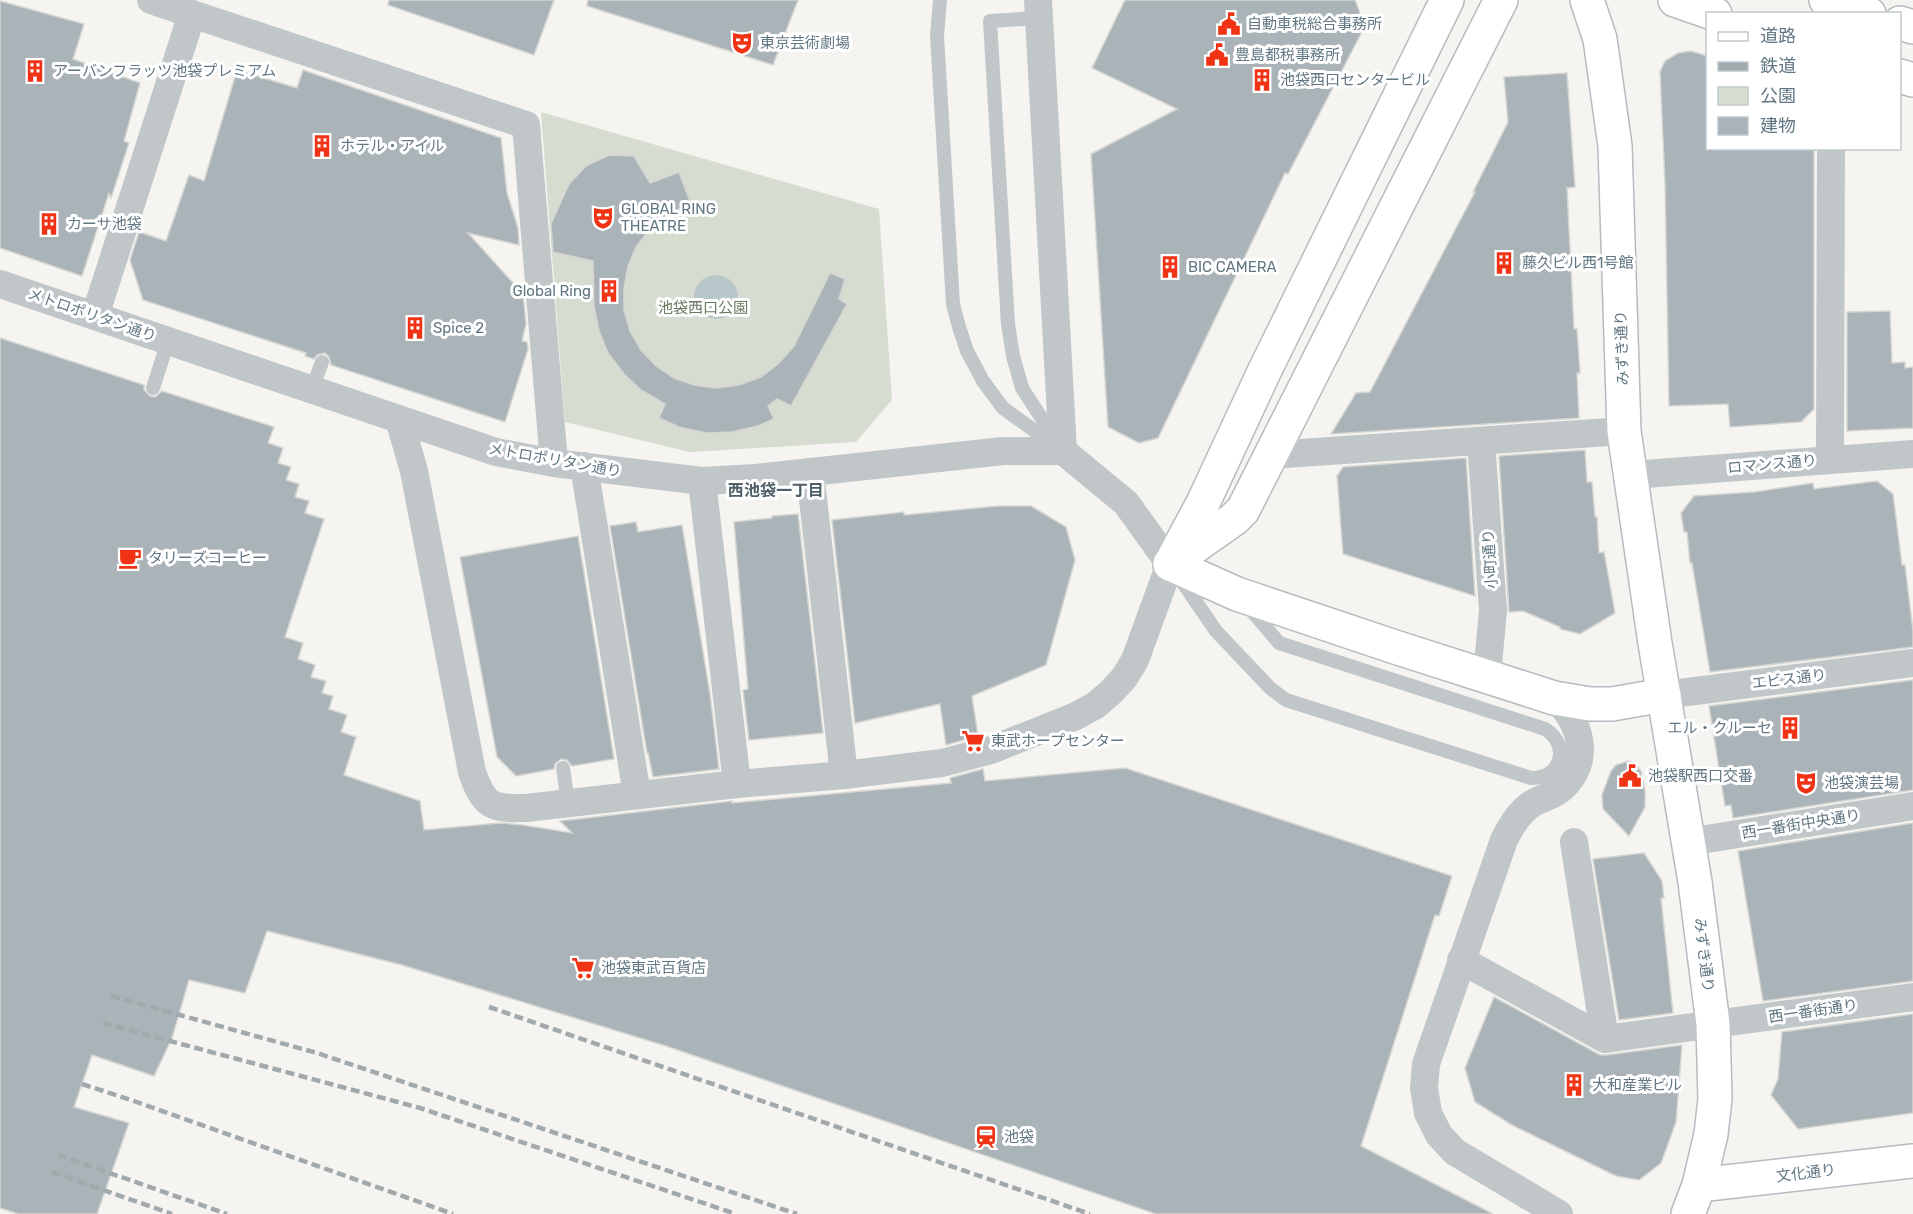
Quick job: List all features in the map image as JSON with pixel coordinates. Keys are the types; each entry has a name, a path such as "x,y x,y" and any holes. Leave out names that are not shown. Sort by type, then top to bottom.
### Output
{"street":[{"path":"152,0 526,126 554,463"},
{"path":"399,419 414,471 472,772 478,789 488,803 506,809 942,763 968,756 1066,720 1096,705 1124,678 1135,660 1170,564 1203,503 1259,382 1447,0"},
{"path":"1170,564 1234,519 1243,510 1501,0"},
{"name":"みずき通り","path":"1587,0 1600,39 1615,146 1624,431 1688,842 1713,1024 1715,1099 1711,1134 1694,1200"},
{"path":"1675,0 1708,12"},
{"path":"1826,0 1863,12"},
{"path":"1038,9 1063,452 1126,503 1170,564 1236,594 1554,698 1590,704 1612,704 1664,695"},
{"path":"95,316 192,14"},
{"path":"1830,459 1831,150"},
{"name":"メトロポリタン通り","path":"0,284 496,452 554,463 702,481 756,478 1003,451 1063,452"},
{"path":"1270,455 1624,431"},
{"name":"小町通り","path":"1481,441 1493,610 1487,676"},
{"name":"ロマンス通り","path":"1630,476 1830,459 1912,460"},
{"path":"584,466 637,795"},
{"path":"810,472 844,775"},
{"path":"702,481 737,784"},
{"name":"エビス通り","path":"1664,695 1913,663"},
{"path":"1554,698 1566,709 1576,726 1580,744 1577,765 1562,788 1526,808 1510,827 1426,1064 1424,1088 1428,1113 1439,1135 1455,1152 1559,1214"},
{"name":"西一番街中央通り","path":"1688,842 1913,806"},
{"path":"1575,842 1605,1040"},
{"path":"1461,960 1605,1040"},
{"name":"西一番街通り","path":"1605,1040 1913,997"},
{"name":"文化通り","path":"1694,1200 1913,1161"}],"lane":[{"path":"940,0 937,36 953,304 967,351 983,381 1003,408 1063,452"},
{"path":"1038,9 990,21 1008,324 1013,356 1022,388 1063,452"},
{"path":"153,388 168,340"},
{"path":"312,389 322,362"},
{"path":"1170,564 1216,631 1270,688 1286,700 1531,778 1541,779 1555,769 1560,751 1554,734 1545,729 1279,643 1236,594"},
{"path":"563,768 568,803"}],"green space":[{"name":"池袋西口公園","path":"541,112 879,209 892,400 856,442 690,452 565,422"}],"shaded area":[{"path":"716,275 725,276 732,281 737,288 737,306 732,313 725,318 716,319 707,318 700,313 695,306 694,297 695,288 700,281 707,276"}],"building":[{"path":"389,0 554,0 534,55 388,5"},
{"name":"東京芸術劇場","path":"588,0 798,0 773,65 587,6"},
{"path":"1125,0 1355,0 1365,26 1288,174 1285,173 1158,438 1139,443 1108,427 1091,154 1177,109 1092,68"},
{"path":"0,1 84,24 73,59 140,83 124,141 129,143 111,198 109,193 82,276 0,248"},
{"path":"1691,51 1706,56 1706,150 1814,150 1814,409 1801,422 1730,427 1728,404 1669,406 1665,184 1660,72 1665,61 1678,53"},
{"path":"237,70 297,88 303,70 501,138 507,193 518,228 519,245 468,233 523,294 526,324 522,341 527,342 528,349 505,422 331,365 325,353 317,355 314,359 305,356 306,353 143,300 130,260 139,232 166,241 189,175 204,181"},
{"path":"1567,73 1575,187 1567,188 1574,329 1577,329 1580,373 1577,373 1579,418 1331,434 1356,393 1370,392 1475,192 1473,192 1508,122 1504,77"},
{"name":"Global Ring","path":"609,155 634,156 650,183 679,172 691,204 666,215 650,229 636,247 628,266 624,288 624,310 630,331 641,350 656,366 674,378 694,385 716,388 739,385 761,377 779,363 794,346 830,273 845,279 839,299 847,304 791,406 777,399 768,406 774,419 758,426 732,432 706,433 679,427 659,418 665,404 641,390 624,374 608,353 599,331 594,307 593,261 553,252 551,224 569,184 586,166"},
{"path":"1890,311 1892,363 1905,362 1905,368 1913,367 1913,428 1847,431 1847,312"},
{"name":"池袋","path":"0,338 144,385 144,390 150,396 155,397 162,391 274,427 268,443 283,448 278,463 291,467 286,480 299,484 295,497 309,501 305,513 324,519 285,637 303,643 298,659 315,665 311,677 326,681 322,693 333,696 329,709 347,715 341,732 356,737 344,775 420,801 424,830 500,823 572,833 560,821 732,801 732,803 951,783 950,778 983,769 985,781 1125,768 1452,876 1439,916 1435,915 1361,1146 1493,1214 1156,1214 666,1046 402,965 267,931 245,993 189,980 172,1038 154,1076 92,1055 74,1107 129,1123 97,1214 18,1214 0,1208"},
{"path":"1585,450 1587,482 1592,482 1595,517 1597,517 1599,553 1604,552 1615,613 1580,634 1560,629 1523,611 1509,612 1499,456"},
{"path":"1466,458 1475,596 1343,554 1337,476 1343,467"},
{"path":"1877,481 1893,494 1902,565 1905,565 1913,647 1710,672 1692,563 1690,563 1687,532 1684,532 1681,513 1694,496 1754,492 1813,483 1814,489"},
{"path":"998,506 1031,506 1066,527 1075,560 1046,665 972,696 978,736 946,745 940,704 855,723 832,520 904,512 904,515"},
{"path":"798,514 823,733 749,740 743,690 748,689 734,522"},
{"path":"636,522 638,532 682,525 710,694 719,769 653,777 647,753 610,526"},
{"path":"578,536 614,759 572,766 567,760 561,759 555,764 554,769 516,776 497,757 460,557"},
{"path":"1913,680 1913,790 1733,818 1731,805 1725,806 1709,706"},
{"path":"1628,761 1641,771 1645,791 1645,807 1629,836 1603,809 1602,795 1611,771 1616,765"},
{"path":"1913,823 1913,981 1763,1001 1738,851"},
{"path":"1644,853 1662,881 1664,898 1661,898 1673,1013 1619,1020 1593,859"},
{"name":"大和産業ビル","path":"1494,997 1600,1055 1682,1045 1676,1122 1661,1163 1639,1180 1616,1176 1512,1125 1475,1102 1465,1068"},
{"path":"1913,1014 1913,1113 1798,1129 1771,1095 1778,1079 1782,1032"}],"railway":[{"path":"111,996 317,1053 797,1214"},
{"path":"489,1007 1090,1214"},
{"path":"103,1023 420,1108 736,1214"},
{"path":"82,1084 453,1214"},
{"path":"58,1155 227,1214"},
{"path":"52,1172 172,1214"}],"place":[{"name":"自動車税総合事務所","path":"1229,24"},
{"name":"東京芸術劇場","path":"742,43"},
{"name":"豊島都税事務所","path":"1217,55"},
{"name":"アーバンフラッツ池袋プレミアム","path":"35,71"},
{"name":"池袋西口センタービル","path":"1262,80"},
{"name":"ホテル・アイル","path":"322,146"},
{"name":"GLOBAL RING THEATRE","path":"603,218"},
{"name":"カーサ池袋","path":"49,224"},
{"name":"藤久ビル西1号館","path":"1504,263"},
{"name":"BIC CAMERA","path":"1170,267"},
{"name":"Global Ring","path":"609,291"},
{"name":"Spice 2","path":"415,328"},
{"name":"タリーズコーヒー","path":"130,558"},
{"name":"エル・クルーセ","path":"1790,728"},
{"name":"東武ホープセンター","path":"973,741"},
{"name":"池袋駅西口交番","path":"1630,776"},
{"name":"池袋演芸場","path":"1806,783"},
{"name":"池袋東武百貨店","path":"583,968"},
{"name":"大和産業ビル","path":"1574,1085"},
{"name":"池袋","path":"986,1137"}],"district":[{"name":"西池袋一丁目","path":"776,490"}]}
